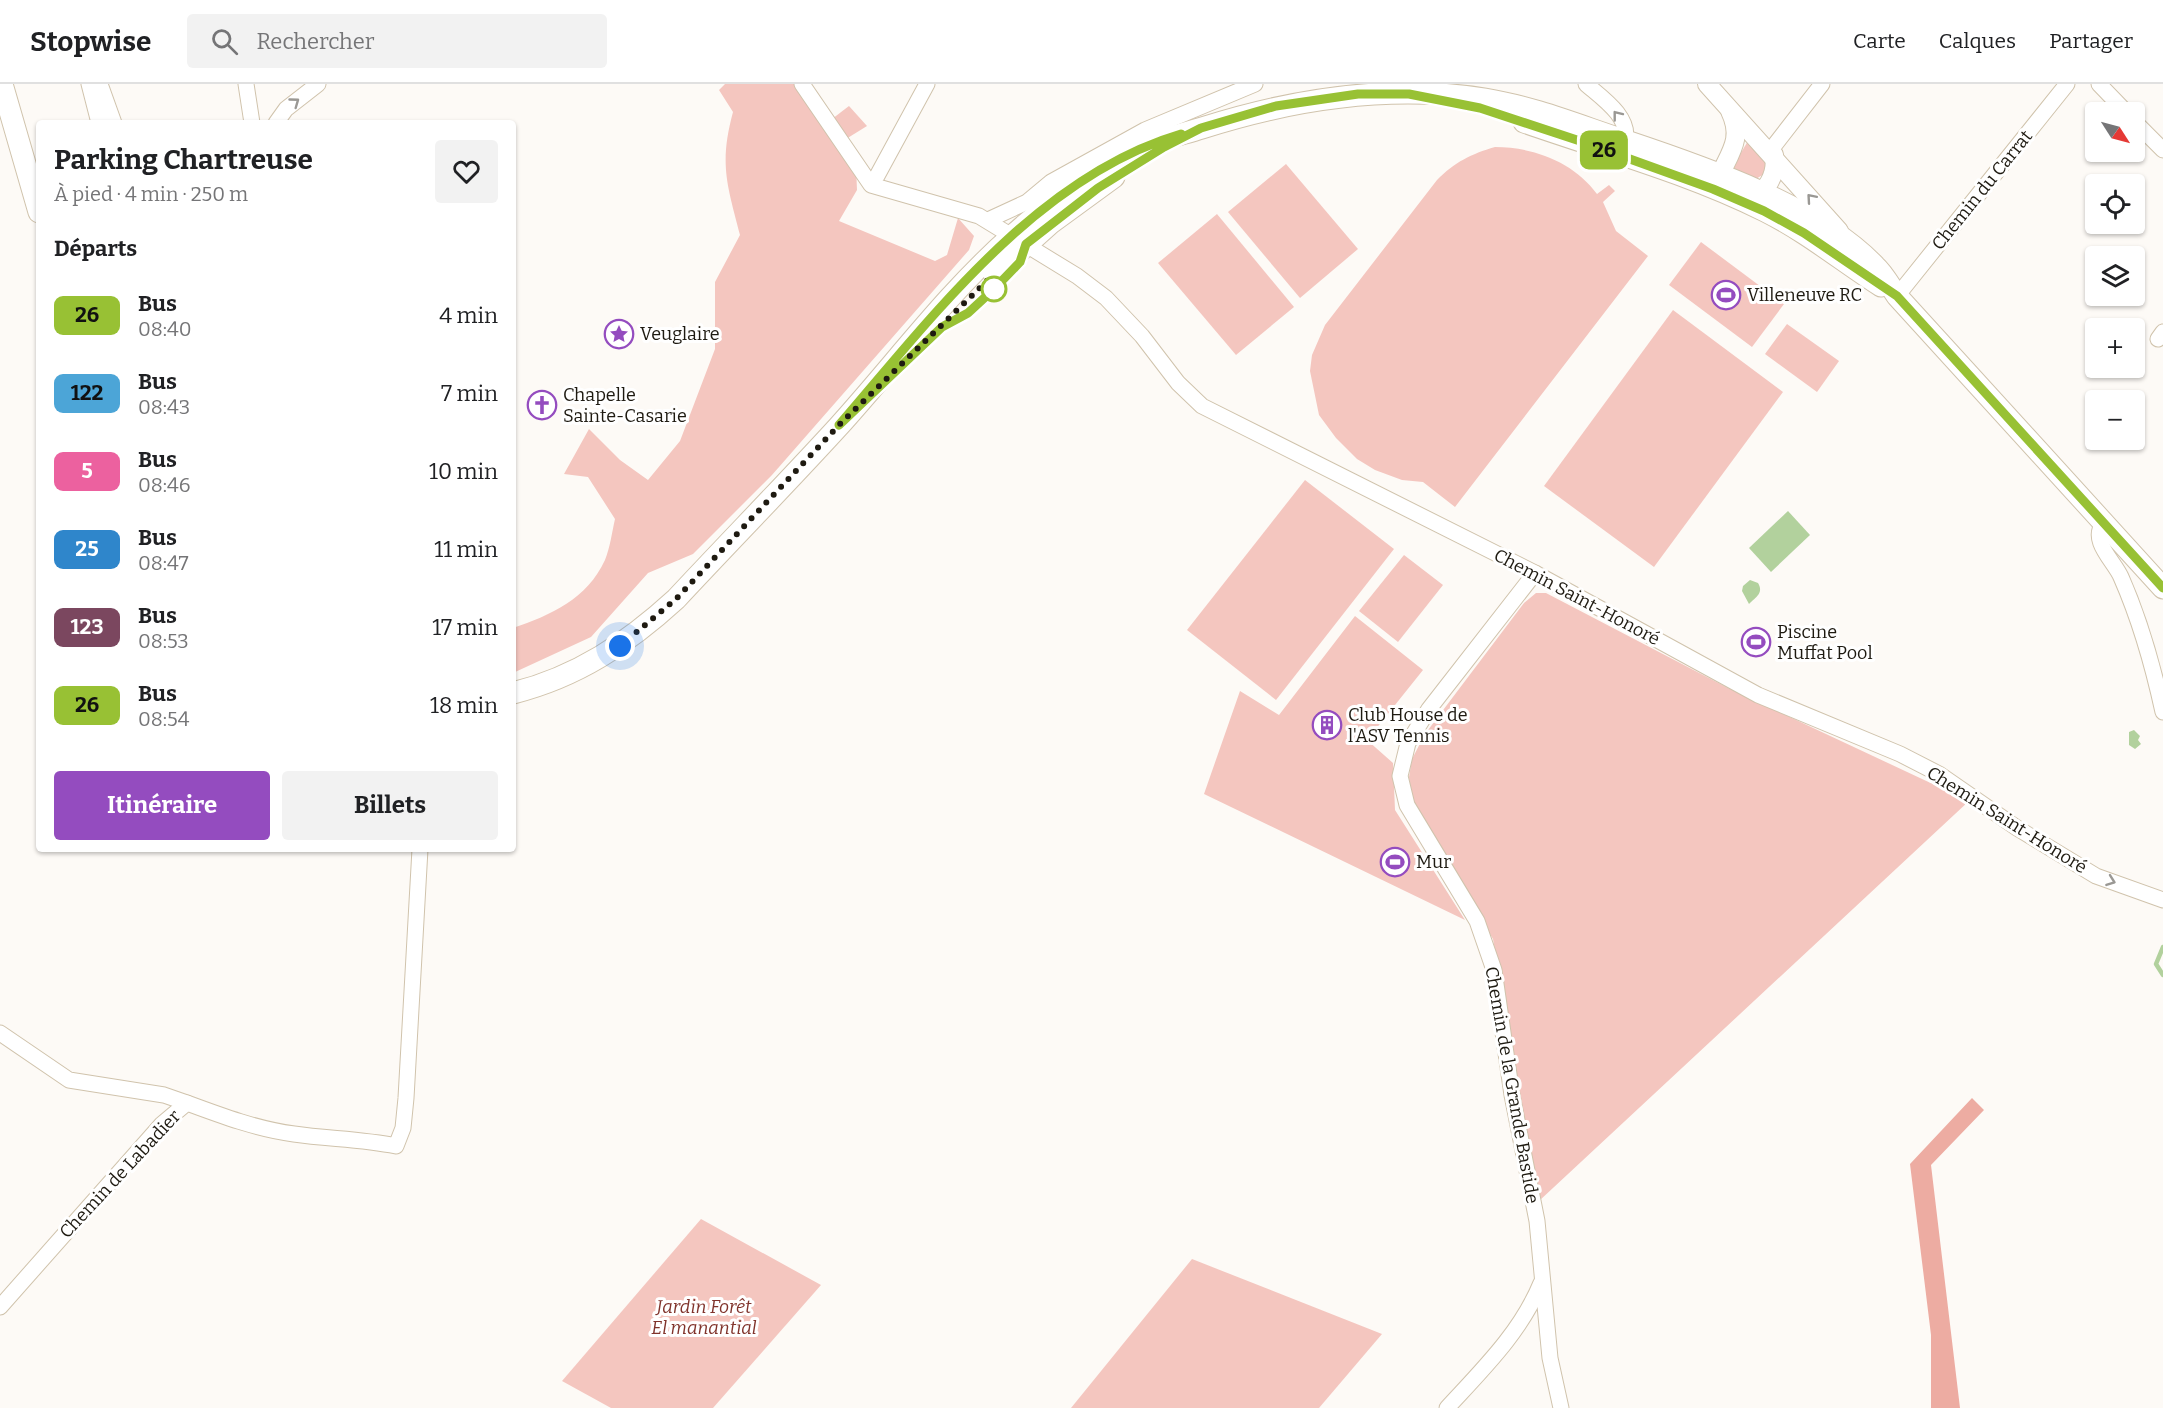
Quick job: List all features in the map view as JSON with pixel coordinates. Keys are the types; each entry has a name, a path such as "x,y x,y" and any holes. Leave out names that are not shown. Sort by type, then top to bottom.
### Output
{"main road":[{"path":"2,84 36,199"},
{"path":"516,692 568,675 620,646 676,599 839,425 932,317 1087,177 1125,154 1241,114 1312,99 1358,94 1445,94 1512,104 1625,141 1726,186 1804,233 1897,296"},
{"path":"1409,94 1480,108 1726,186 1759,192 1848,242 1877,267 1897,296 2163,588"}],"street":[{"path":"89,84 98,120"},
{"path":"100,84 113,120"},
{"path":"246,84 252,120"},
{"path":"278,120 285,109 318,84"},
{"name":"Chemin Saint-Honoré","path":"802,84 871,185 950,206 988,220 1106,298 1142,336 1178,383 1202,406 1535,573 1758,695 1899,754 1939,774 2017,828 2096,876 2163,900"},
{"path":"877,176 927,84"},
{"path":"1586,84 1620,116 1626,130 1625,141"},
{"path":"1707,84 1772,153 1848,242"},
{"path":"1772,153 1822,84"},
{"name":"Chemin du Carrat","path":"1897,296 2067,84"},
{"path":"2099,84 2116,102"},
{"path":"988,220 1027,202 1051,182 1145,130 1251,85"},
{"path":"1726,186 1737,125 1728,107"},
{"path":"2145,132 2163,150"},
{"path":"1759,192 1773,179 1776,167 1772,153"},
{"path":"2103,524 2099,529 2099,541 2121,576 2152,661 2163,712"},
{"name":"Chemin de la Grande Bastide","path":"1535,573 1429,709 1408,744 1400,776 1407,805 1477,921 1494,970 1512,1095 1537,1221 1550,1358 1561,1408"},
{"name":"Chemin de Labadier","path":"0,1307 162,1124 187,1103 241,1123 293,1134 371,1141 396,1146 403,1128 406,1098 420,852"},
{"path":"0,1033 69,1080 164,1095 187,1103"},
{"path":"1447,1408 1506,1344 1532,1304 1542,1280"}],"green space":[{"path":"725,84 795,84 856,166 857,190 839,221 935,261 947,255 958,218 974,236 969,250 772,475 693,554 648,573 591,637 516,672 516,627 554,611 578,595 597,574 607,555 615,519 588,477 564,474 589,429 620,460 648,480 680,441 715,349 715,282 740,235 726,174 726,146 733,112 719,90"},
{"path":"849,106 867,126 846,139 832,119"},
{"path":"1748,141 1766,161 1764,174 1756,179 1733,173 1733,166"},
{"path":"1495,147 1524,150 1552,158 1577,173 1597,194 1609,185 1615,191 1603,202 1616,231 1648,256 1455,507 1423,482 1402,480 1375,470 1357,459 1336,438 1319,415 1310,371 1312,355 1325,325 1437,180 1464,159"},
{"path":"1286,164 1358,249 1300,298 1228,212"},
{"path":"1217,214 1294,307 1236,355 1158,263"},
{"name":"Villeneuve RC","path":"1701,242 1784,304 1752,347 1669,285"},
{"path":"1673,310 1783,392 1654,567 1544,486"},
{"path":"1787,324 1839,361 1817,392 1765,354"},
{"path":"1305,480 1394,549 1276,700 1187,630"},
{"path":"1404,555 1443,585 1398,642 1359,611"},
{"path":"1536,593 1546,593 1728,688 1969,801 1539,1201 1493,939 1420,824 1411,801 1409,777 1412,759 1425,734 1524,603"},
{"path":"1355,616 1423,670 1367,740 1393,763 1395,810 1465,920 1204,794 1240,691 1279,715"},
{"name":"Jardin Forêt El manantial","path":"701,1219 821,1285 713,1408 611,1408 562,1381"},
{"path":"1192,1259 1382,1334 1319,1408 1071,1408"}],"shaded area":[{"path":"1788,511 1810,535 1771,572 1749,548"},
{"path":"1750,580 1758,583 1760,590 1749,604 1742,591 1743,586"},
{"path":"2134,730 2140,736 2138,740 2141,744 2135,749 2129,745 2129,732"},
{"path":"1972,1098 1984,1110 1931,1165 1960,1408 1931,1408 1931,1335 1910,1164"}],"waterway":[{"path":"2163,947 2156,964 2163,975"}],"bus line":[{"name":"26","path":"1181,134 1125,154 1087,177 1012,236 932,317 839,425 942,327 968,313 1012,272 1020,262 1026,244 1098,188 1164,147 1201,128 1241,114 1276,106 1358,94 1409,94 1480,108 1660,169 1764,211 1804,233 1897,296 2163,588"}],"place":[{"name":"Villeneuve RC","path":"1726,295"},
{"name":"Veuglaire","path":"619,334"},
{"name":"Chapelle Sainte-Casarie","path":"542,405"},
{"name":"Piscine Muffat Pool","path":"1756,642"},
{"name":"Club House de l'ASV Tennis","path":"1327,725"},
{"name":"Mur","path":"1395,862"}],"route":[{"path":"620,646 676,599 839,425 988,280 994,289"}]}
